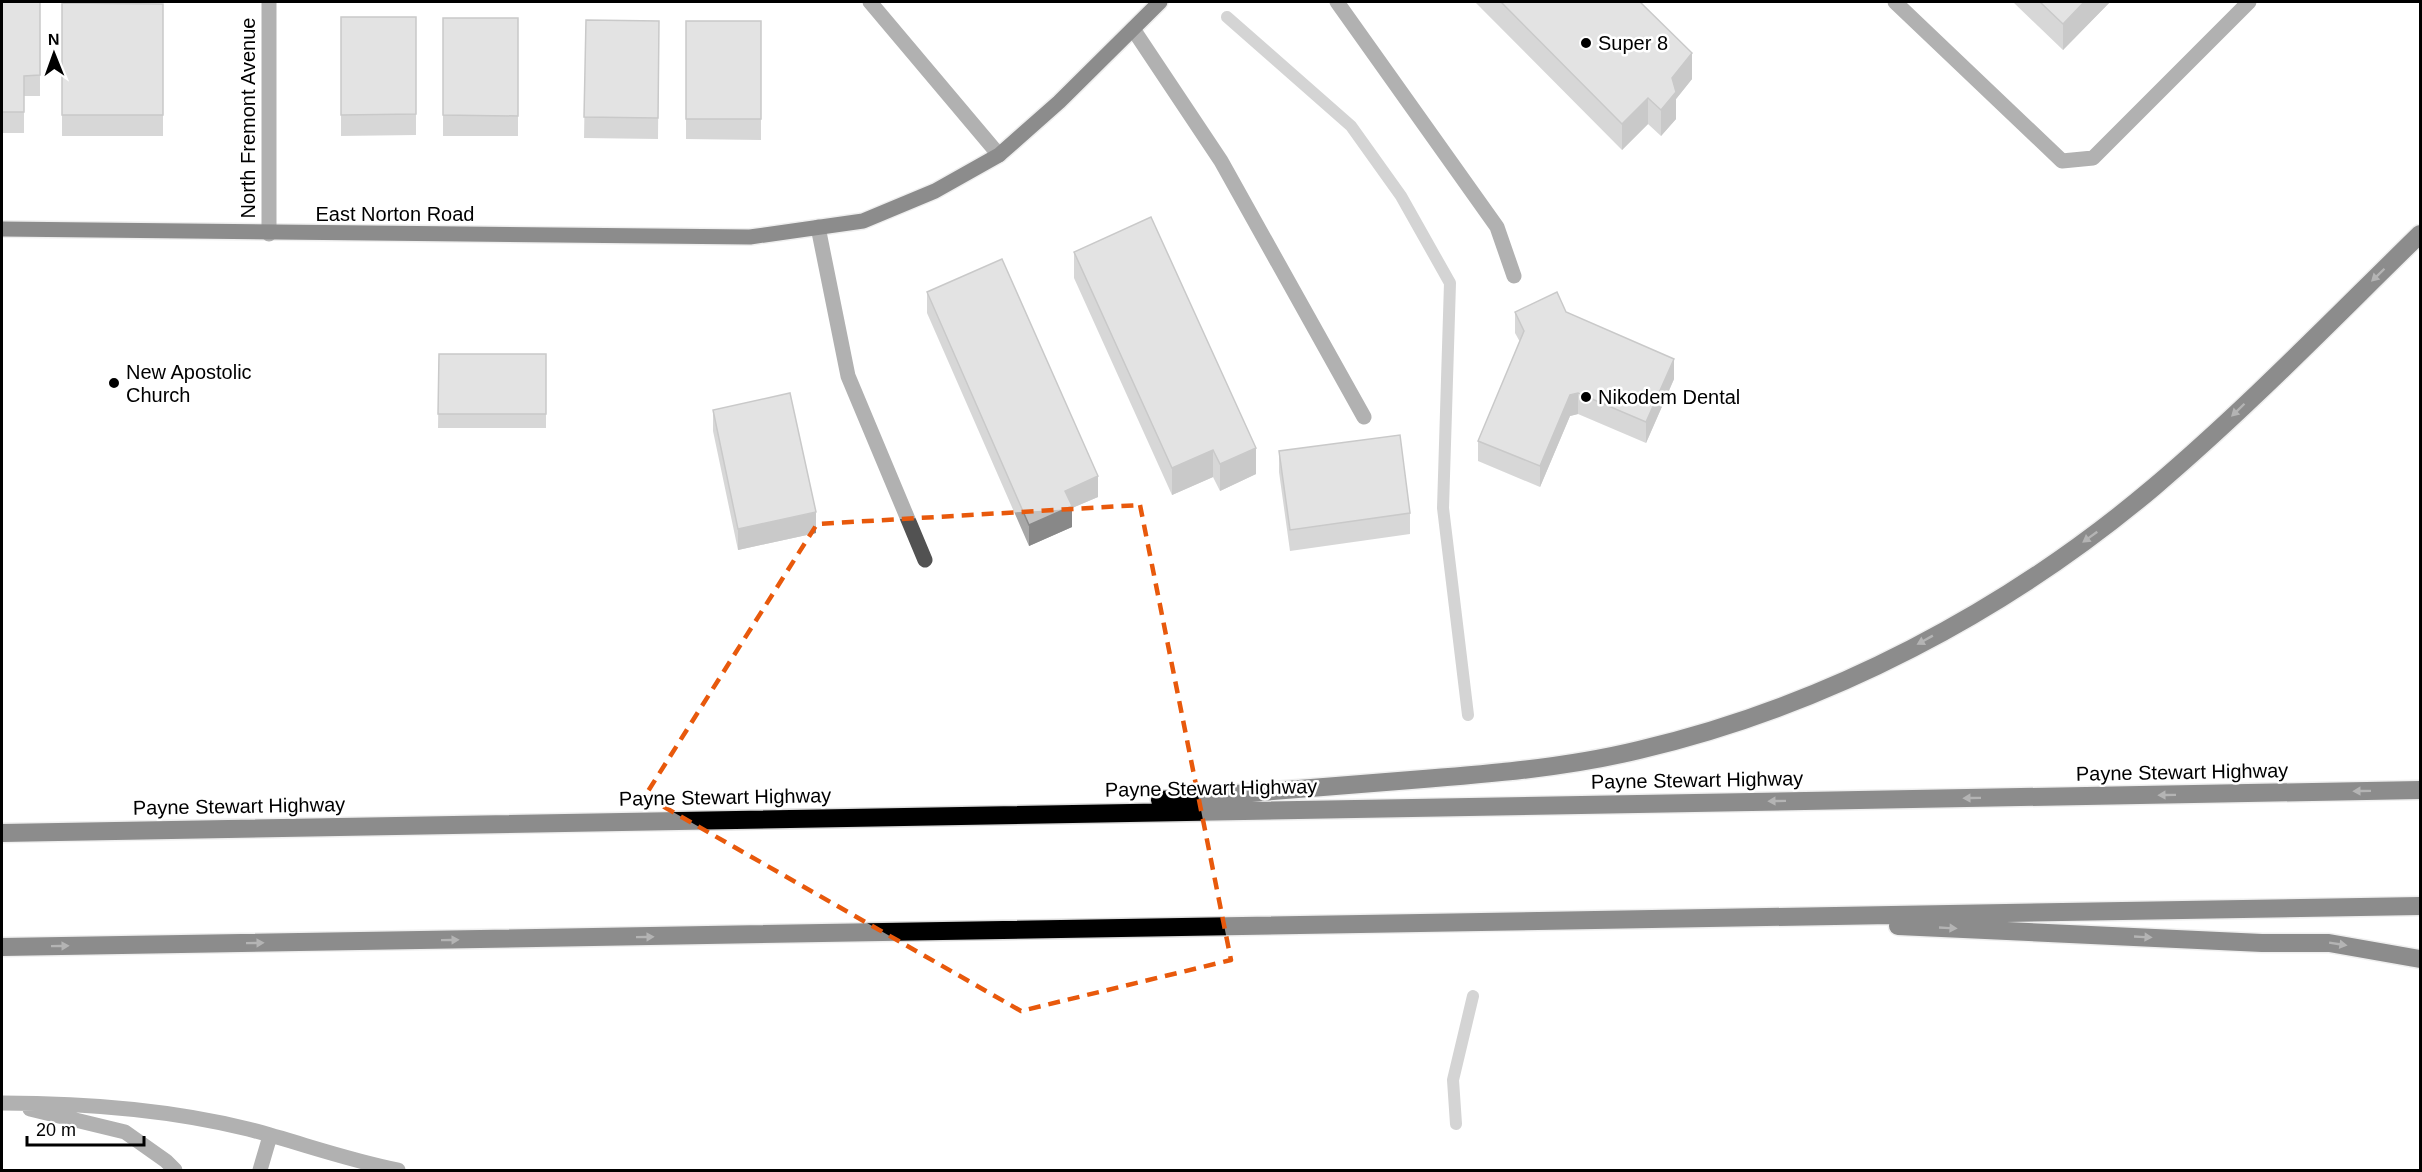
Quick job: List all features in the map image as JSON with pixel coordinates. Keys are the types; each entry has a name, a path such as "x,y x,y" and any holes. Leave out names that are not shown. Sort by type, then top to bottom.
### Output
{"highway":[{"path":"988,814 1516,771 1639,750 1719,728 1783,705 1891,658 1974,613 2035,575 2095,533 2152,488 2208,439 2421,234"},
{"name":"Payne Stewart Highway","path":"2,832 2421,790"},
{"path":"2,947 2421,906"},
{"path":"1722,917 2262,943 2329,942 2421,959"}],"main road":[{"name":"East Norton Road","path":"2,229 269,234 750,237 862,221 935,191 999,155 1059,102 1160,2"}],"street":[{"name":"North Fremont Avenue","path":"269,2 269,234"},
{"path":"870,2 999,155"},
{"path":"1337,2 1497,227 1515,276"},
{"path":"1895,2 2062,161 2093,158 2249,2"},
{"path":"1133,29 1221,160 1364,417"},
{"path":"818,227 848,376 925,560"},
{"path":"3,1103 119,1107 176,1115 270,1136 398,1170"},
{"path":"3,1103 125,1132 175,1170"},
{"path":"260,1170 270,1136"}],"highlighted area":[{"path":"1140,505 1231,960 1021,1011 645,796 817,524"}],"building":[{"path":"2,2 40,2 40,75 24,76 24,112 2,112"},
{"name":"Super 8","path":"1501,2 1640,2 1692,53 1672,78 1676,92 1661,110 1648,98 1622,124"},
{"path":"2040,2 2084,2 2063,24"},
{"path":"62,3 163,4 163,115 62,115"},
{"path":"341,17 416,17 416,114 341,115"},
{"path":"443,18 518,18 518,116 443,115"},
{"path":"586,20 659,21 658,118 584,117"},
{"path":"686,21 761,21 761,119 686,119"},
{"path":"1151,217 1256,448 1220,464 1213,450 1172,468 1074,252"},
{"path":"1002,259 1098,476 1065,491 1072,506 1029,525 927,292"},
{"name":"Nikodem Dental","path":"1557,292 1566,312 1674,359 1646,422 1578,393 1570,395 1540,466 1478,441 1524,331 1515,312"},
{"path":"439,354 546,354 546,414 438,414"},
{"path":"790,393 816,512 738,529 713,410"},
{"path":"1400,435 1410,513 1290,530 1279,451"}],"waterway":[{"path":"1227,17 1351,126 1401,196 1450,283 1443,508 1468,715"},
{"path":"1456,1124 1453,1080 1473,996"}],"place":[{"name":"Super 8","path":"1586,43"},
{"name":"New Apostolic Church","path":"114,383"},
{"name":"Nikodem Dental","path":"1586,397"}]}
